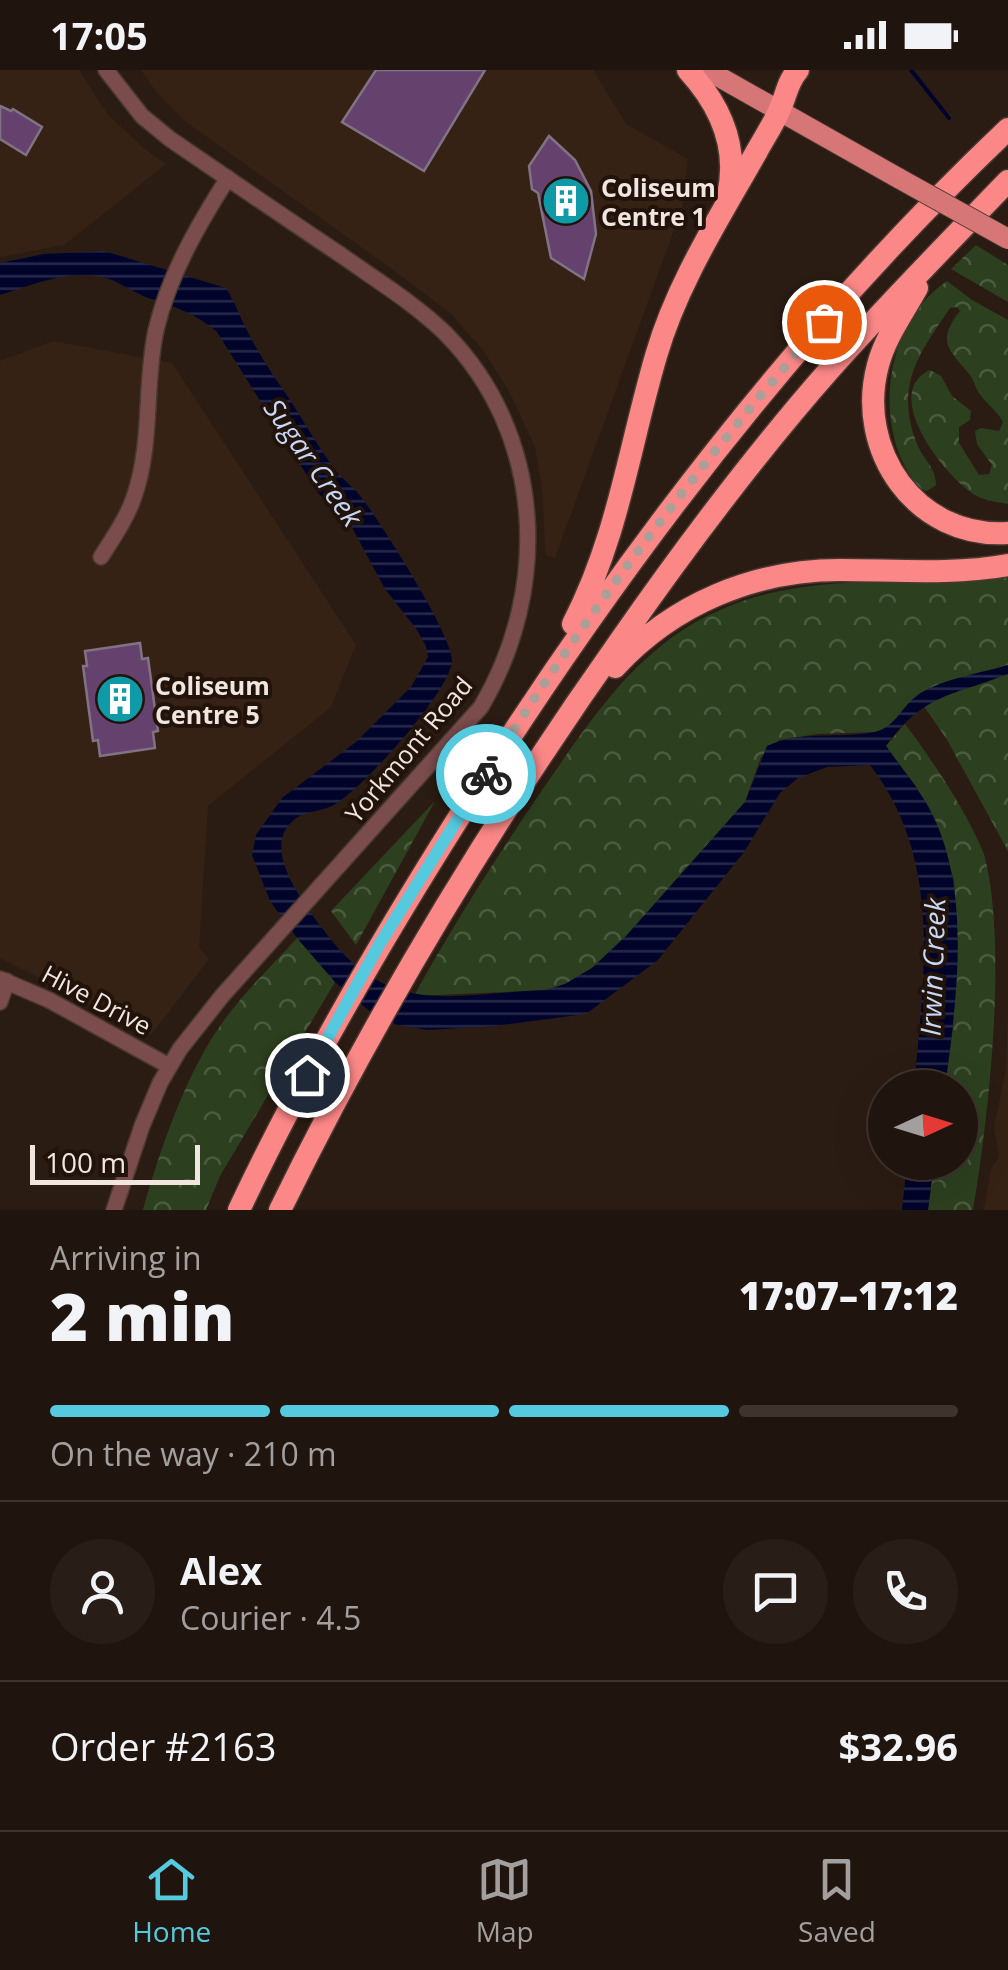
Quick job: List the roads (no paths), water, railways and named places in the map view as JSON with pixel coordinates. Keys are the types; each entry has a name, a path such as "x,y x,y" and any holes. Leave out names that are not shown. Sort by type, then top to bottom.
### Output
{"highway":[{"path":"688,70 717,109 728,140 732,169 725,208"},
{"path":"523,715 586,598 616,522 646,392 668,322 780,110 791,77 798,70"},
{"path":"239,1210 276,1131 379,945 523,715 641,548 803,346 911,224 1008,129"},
{"path":"280,1210 412,960 552,736 669,570 830,369 1008,181"},
{"path":"932,260 883,350 872,402 874,432 894,478 927,511 974,531 1008,533"},
{"path":"552,736 644,638 700,602 728,590 802,571 955,571 1008,566"}],"main road":[{"path":"707,70 1008,239"}],"street":[{"name":"Yorkmont Road","path":"108,71 148,122 392,291 444,332 475,370 513,442 526,501 529,564 522,607 498,678 481,706 193,1032 169,1066 142,1126 114,1210"},
{"path":"101,557 129,510 140,476 156,330 188,246 228,178"},
{"path":"0,1002 3,980"},
{"name":"Hive Drive","path":"3,980 49,1000 169,1066"}],"water":[{"path":"104,251 226,288 259,352 323,453 361,497 398,553 441,628 452,661 437,694 421,716 347,796 330,807 298,817 286,828 282,842 287,872 322,928 371,977 396,989 449,996 546,990 565,984 592,968 626,936 745,802 767,746 807,736 881,730 923,692 1008,665 1008,674 941,698 913,715 886,746 936,822 954,885 958,953 947,1070 916,1070 924,961 919,879 909,840 893,802 870,765 827,767 798,778 780,793 744,852 658,960 586,1014 428,1030 397,1025 371,1012 335,982 270,901 252,855 256,835 282,798 356,742 411,687 428,657 426,646 385,589 349,522 318,493 217,332 184,311 92,275 52,279 0,295 0,263 44,254"},
{"path":"905,1180 932,1180 928,1210 902,1210"}],"waterway":[{"path":"911,70 949,118"}],"place":[{"name":"Coliseum Centre 1","path":"566,201"},
{"name":"Coliseum Centre 5","path":"120,699"}],"water label":[{"name":"Sugar Creek","path":"314,462"},
{"name":"Irwin Creek","path":"932,967"}]}
